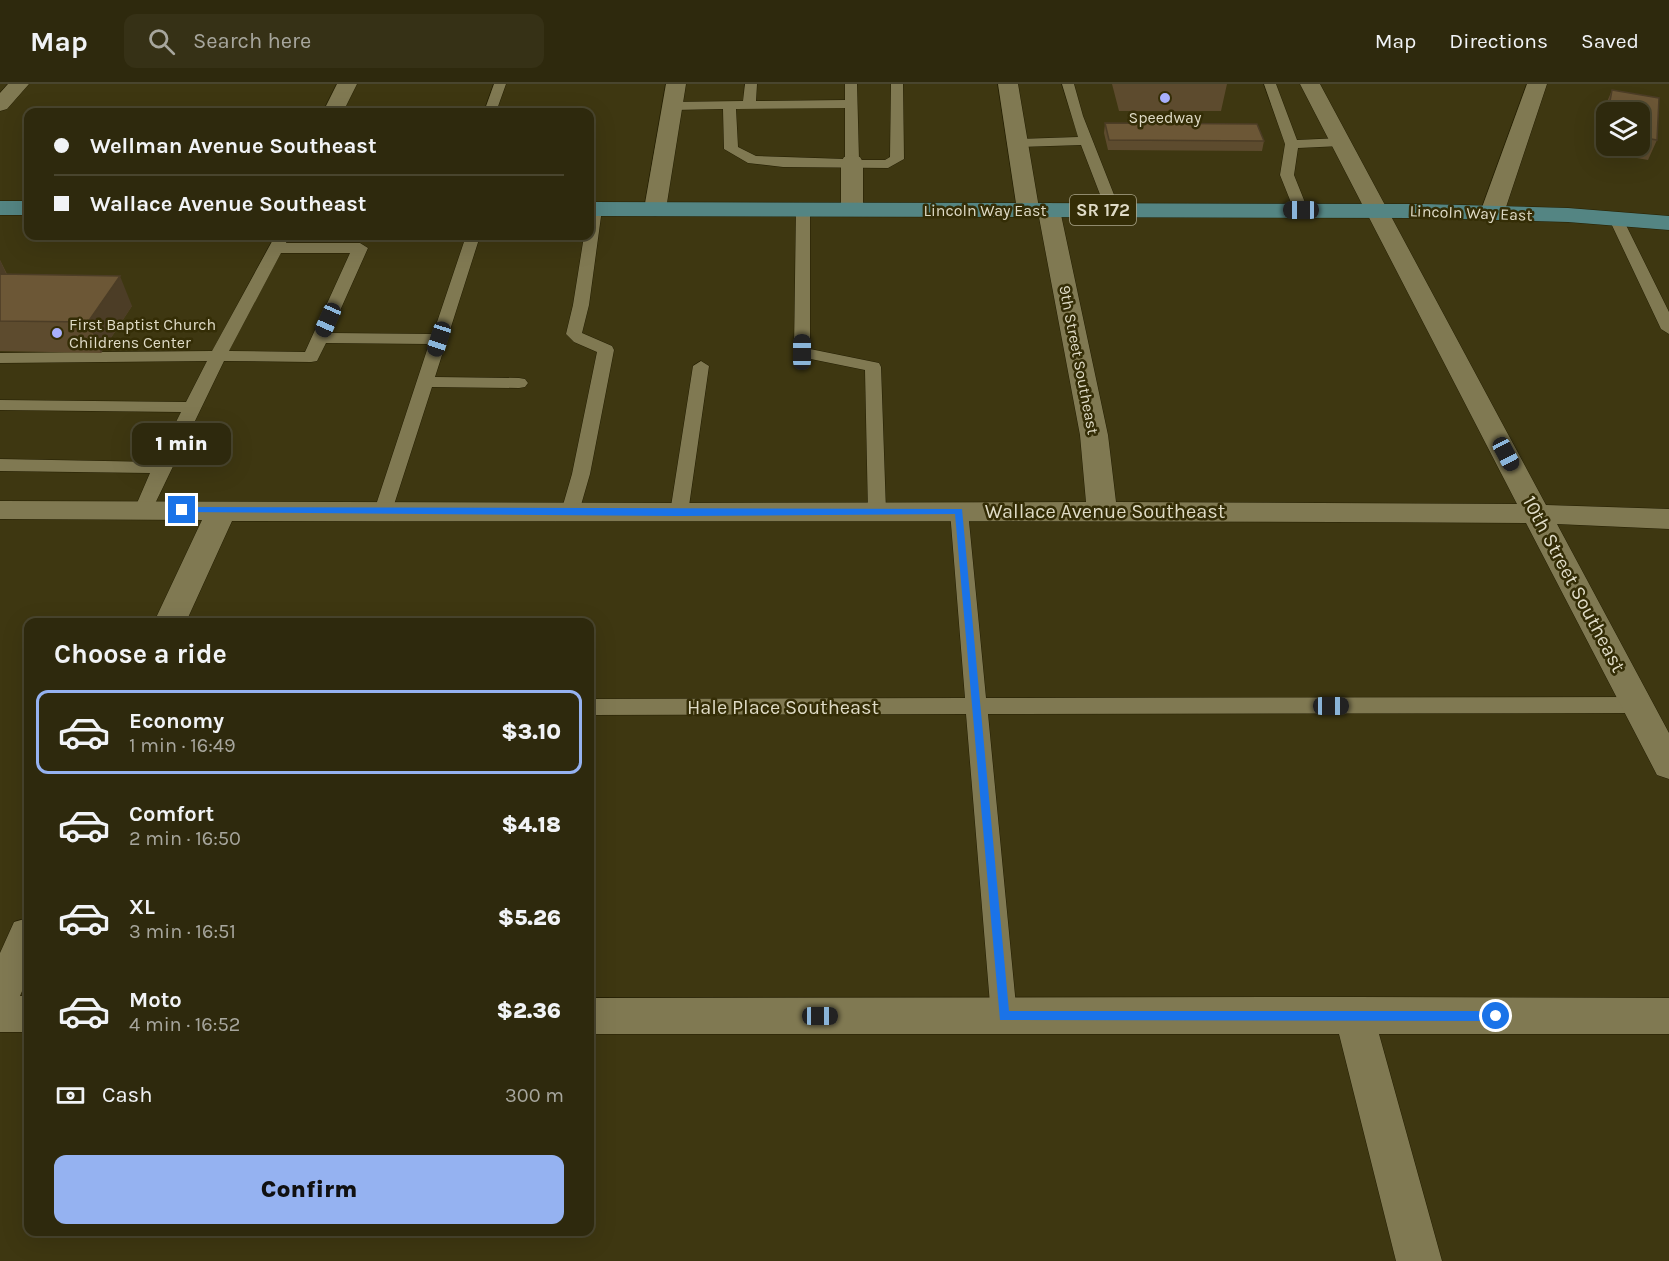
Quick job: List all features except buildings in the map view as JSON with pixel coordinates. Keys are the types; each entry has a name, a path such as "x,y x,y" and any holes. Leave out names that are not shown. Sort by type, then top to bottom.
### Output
{"main road":[{"path":"0,208 24,208"},
{"name":"Lincoln Way East","path":"594,209 1378,211 1492,213 1669,223"}],"street":[{"path":"0,105 19,84"},
{"path":"335,108 347,84"},
{"path":"655,209 676,84"},
{"name":"9th Street Southeast","path":"1008,84 1019,143 1039,210 1094,435 1102,511"},
{"name":"10th Street Southeast","path":"1310,84 1669,766"},
{"path":"1492,213 1537,84"},
{"path":"852,162 852,209"},
{"name":"Wallace Avenue Southeast","path":"0,510 679,513 1102,511 1538,514 1669,519"},
{"path":"172,618 222,510"},
{"path":"0,996 24,943"},
{"path":"0,1014 24,1014"},
{"path":"1354,1015 1419,1261"},
{"path":"594,1016 1669,1016"}],"lane":[{"path":"491,108 500,84"},
{"path":"748,105 751,84"},
{"path":"851,84 852,162"},
{"path":"729,105 731,148 753,160 783,163 888,164 897,159 897,84"},
{"path":"1068,84 1086,141 1113,210"},
{"path":"1270,84 1292,144 1287,175 1301,210"},
{"path":"672,106 851,104"},
{"path":"1019,143 1086,141"},
{"path":"1292,144 1341,142"},
{"path":"803,209 802,352 873,367 877,511"},
{"path":"1616,219 1669,329"},
{"path":"382,511 472,240"},
{"path":"570,512 581,474 606,350 574,334 581,305 588,240"},
{"path":"0,358 218,356 311,357 360,248 279,242 218,356 192,407 143,510"},
{"path":"320,338 439,339"},
{"path":"679,513 700,366"},
{"path":"425,382 519,383"},
{"path":"0,405 192,407"},
{"path":"0,465 162,468"},
{"path":"959,511 1004,1016"},
{"name":"Hale Place Southeast","path":"594,707 1638,705"}],"place":[{"name":"Speedway","path":"1165,98"},
{"name":"First Baptist Church Childrens Center","path":"57,333"}],"route":[{"path":"182,510 679,513 959,511 1004,1016 1496,1016"}]}
